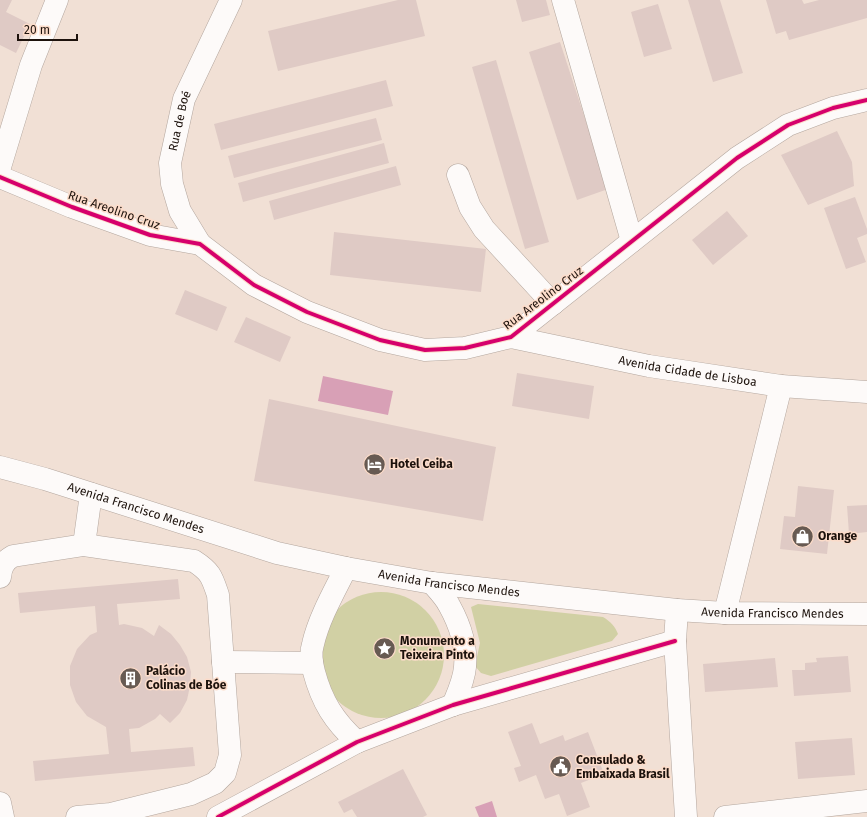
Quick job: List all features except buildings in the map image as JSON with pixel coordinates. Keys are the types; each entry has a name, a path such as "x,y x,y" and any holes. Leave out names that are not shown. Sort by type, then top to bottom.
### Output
{"street":[{"path":"0,167 31,65 58,0"},
{"name":"Rua de Boé","path":"200,244 180,211 172,184 170,163 184,99 231,0"},
{"path":"563,0 632,241"},
{"name":"Rua Areolino Cruz","path":"0,177 72,207 143,233 200,244 254,285 307,312 380,340 424,350 465,348 511,337 736,158 788,125 833,108 867,100"},
{"path":"458,175 470,207 484,229 554,304"},
{"name":"Avenida Cidade de Lisboa","path":"511,337 648,366 781,386 867,392"},
{"path":"725,613 781,386"},
{"path":"0,451 45,479"},
{"path":"0,467 45,479"},
{"name":"Avenida Francisco Mendes","path":"45,479 277,553 346,568 432,583 677,610 725,613 867,614"},
{"path":"84,545 91,494"},
{"path":"0,577 0,569 6,560 13,556 84,545 194,561 206,569 214,581 218,595 230,755 225,773 215,783 191,794 111,815 77,817"},
{"path":"346,568 329,603 312,646 312,663 318,688 329,711 342,728 357,742"},
{"path":"432,583 448,604 457,622 463,641 465,668 453,705"},
{"path":"677,610 675,641 686,817"},
{"path":"218,817 357,742 453,705 675,641"},
{"path":"223,662 312,663"},
{"path":"725,817 867,801"},
{"path":"0,803 3,817"}],"green space":[{"path":"381,592 405,597 416,603 429,615 439,631 444,655 439,679 433,690 421,703 405,713 381,718 357,713 346,707 333,695 323,679 318,655 323,631 329,620 341,607 357,597"},
{"path":"478,604 603,617 612,624 618,634 612,641 491,676 481,673 475,666 480,643 471,607"}],"shaded area":[{"path":"323,376 393,391 388,415 318,401"},
{"path":"492,801 497,817 479,817 475,807"}],"cycle path":[{"path":"0,177 72,207 150,235 200,244 254,285 307,312 380,340 425,350 465,348 511,337 737,158 788,125 833,108 867,100"},
{"path":"218,817 357,742 453,705 675,641"}],"place":[{"name":"Hotel Ceiba","path":"375,464"},
{"name":"Orange","path":"802,536"},
{"name":"Monumento a Teixeira Pinto","path":"385,648"},
{"name":"Palácio Colinas de Bóe","path":"130,678"},
{"name":"Consulado & Embaixada Brasil","path":"560,767"}]}
